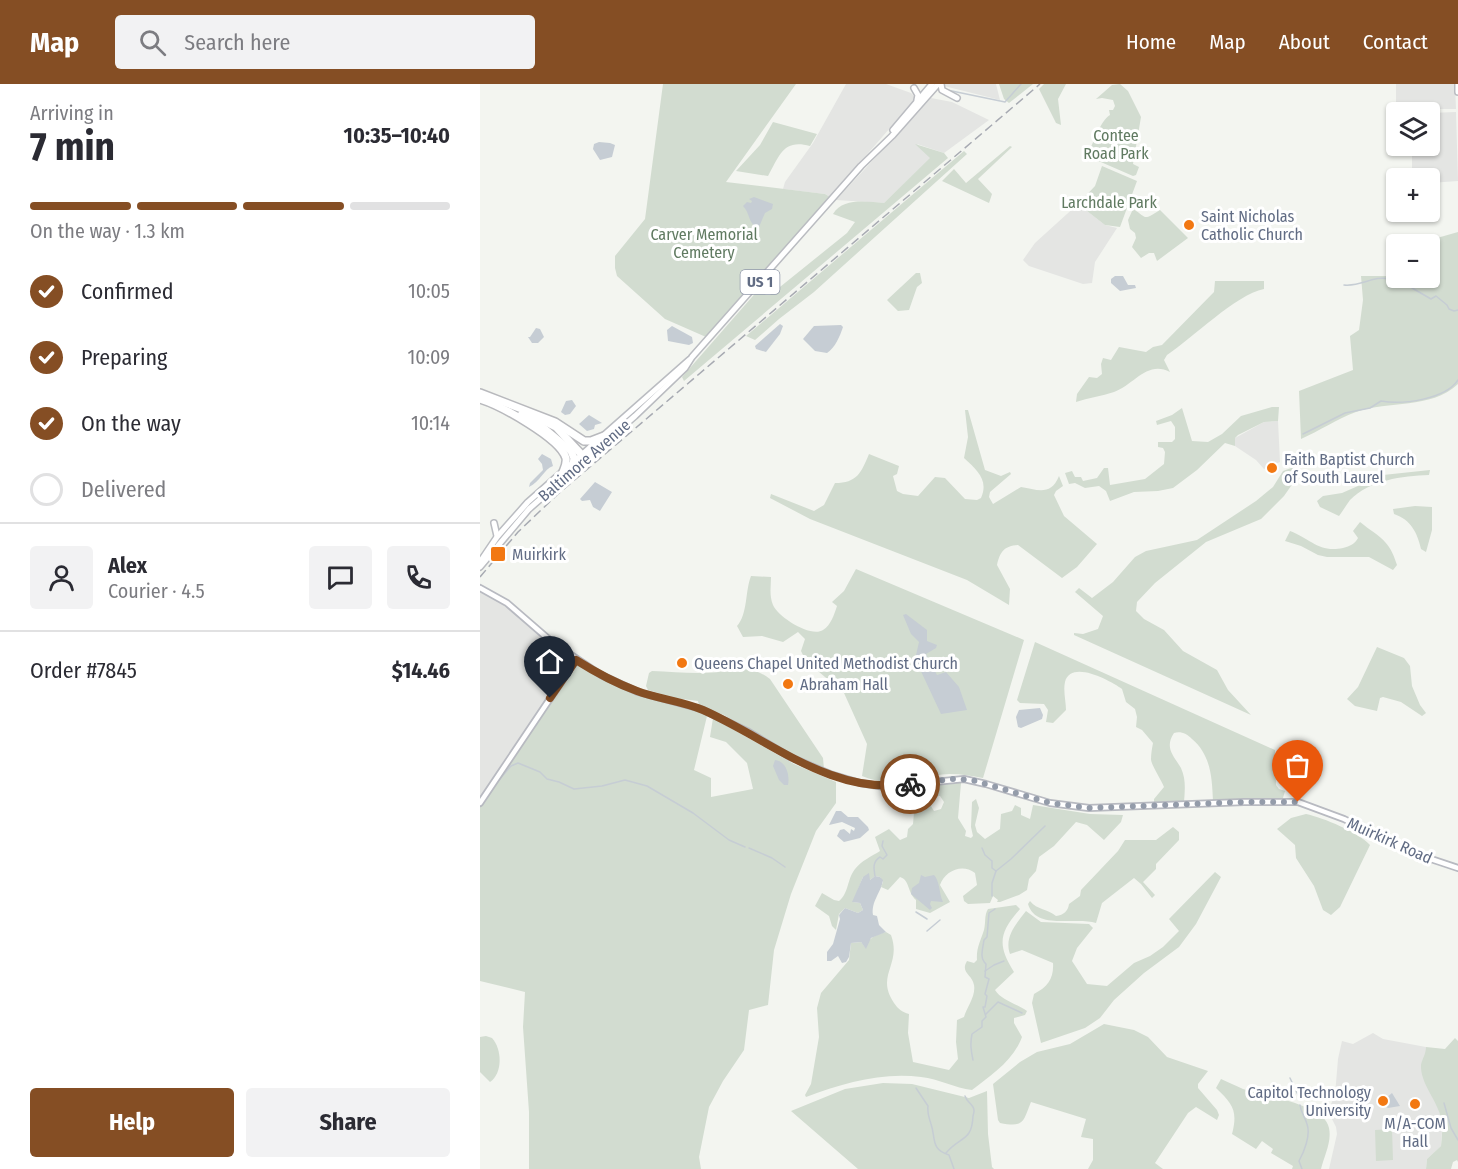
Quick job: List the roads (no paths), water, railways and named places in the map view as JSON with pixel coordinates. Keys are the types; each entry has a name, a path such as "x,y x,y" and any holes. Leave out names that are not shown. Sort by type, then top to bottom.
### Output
{"highway":[{"path":"480,393 555,422 582,441 591,441 604,436"},
{"path":"480,399 556,427 582,455 594,452"},
{"path":"512,404 570,450 574,462 572,471"},
{"path":"513,412 561,451 566,461 563,472"}],"main road":[{"name":"Baltimore Avenue","path":"881,146 932,84"},
{"name":"Baltimore Avenue","path":"480,562 497,537 536,495 692,357 939,84"},
{"path":"939,84 942,90 957,98"},
{"path":"1458,84 1458,92"},
{"path":"914,88 918,95 917,101"},
{"name":"Baltimore Avenue","path":"480,567 529,509 655,398 685,368 692,357"},
{"path":"497,537 494,523 507,526"},
{"name":"Muirkirk Road","path":"481,588 500,598 552,642 601,675 633,689 697,708 726,720 808,766 866,785 885,787 964,779 1050,803 1089,808 1298,802 1344,819 1413,852 1458,867"},
{"path":"480,803 576,660"}],"waterway":[{"path":"947,90 1005,102 1021,84"},
{"path":"1344,285 1386,278"},
{"path":"1412,288 1431,299 1436,296 1449,309 1458,310"},
{"path":"1303,434 1345,413 1370,408 1381,401 1412,401 1434,396 1452,387 1458,380"},
{"path":"499,780 511,766 518,763 540,772 547,779 574,789 602,786 625,780 647,786 693,813 729,840 745,847"},
{"path":"996,871 1045,826"},
{"path":"875,876 876,861 887,855 882,846 883,841"},
{"path":"749,848 772,858 785,867"},
{"path":"982,848 985,855 992,861 992,868 996,871 992,883 992,896"},
{"path":"973,1060 972,1034 982,1027 982,1021 986,1017 983,1007 985,1007 987,996 985,994 989,979 985,977 986,964 982,950 987,937 989,913 995,909"},
{"path":"916,912 927,919"},
{"path":"927,931 940,920"},
{"path":"985,971 1004,961"},
{"path":"986,1014 998,1002 1022,1013"},
{"path":"1290,1078 1299,1097"},
{"path":"916,1088 928,1106 936,1146 949,1155 954,1169"},
{"path":"946,1153 968,1135 970,1130 974,1109 965,1096"},
{"path":"1444,1103 1451,1128 1458,1140"},
{"path":"1300,1105 1308,1128 1306,1143 1299,1161 1302,1169"}],"railway":[{"path":"480,577 518,532 558,494 1040,84"}],"place":[{"name":"Saint Nicholas Catholic Church","path":"1189,225"},
{"name":"Faith Baptist Church of South Laurel","path":"1272,468"},
{"name":"Muirkirk","path":"498,554"},
{"name":"Queens Chapel United Methodist Church","path":"682,663"},
{"name":"Abraham Hall","path":"788,684"},
{"name":"Capitol Technology University","path":"1383,1101"},
{"name":"M/A-COM Hall","path":"1415,1104"}],"park label":[{"name":"Contee Road Park","path":"1116,144"},
{"name":"Larchdale Park","path":"1109,202"},
{"name":"Carver Memorial Cemetery","path":"704,243"}]}
